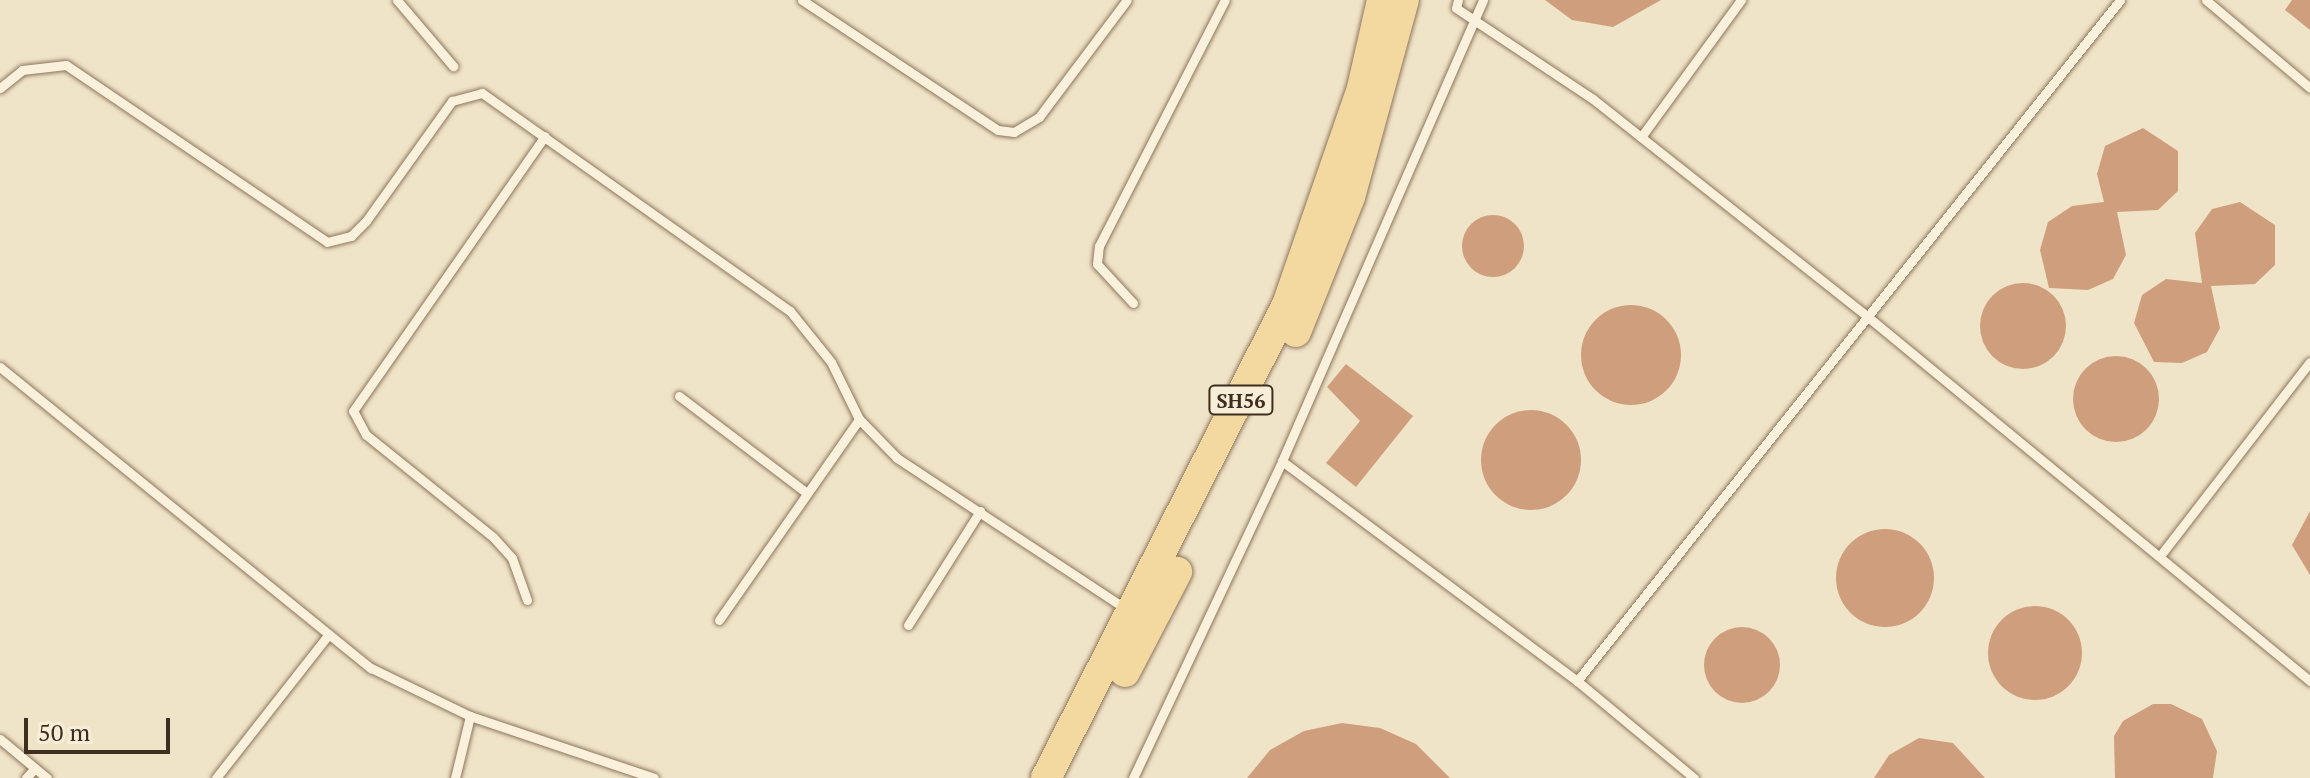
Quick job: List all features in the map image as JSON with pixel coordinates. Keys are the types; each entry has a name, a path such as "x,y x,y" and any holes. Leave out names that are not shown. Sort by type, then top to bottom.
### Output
{"main road":[{"name":"SH56","path":"1046,778 1287,305 1362,88 1382,0"},
{"name":"SH56","path":"1069,778 1306,312 1350,197 1404,0"}],"lane":[{"path":"397,0 453,66"},
{"path":"802,0 998,130 1014,132 1039,117 1127,0"},
{"path":"1133,303 1105,277 1099,246 1225,0"},
{"path":"1458,0 1456,8 1480,19 1641,137 2163,552 2310,681"},
{"path":"1133,778 1282,461 1480,19 1483,0"},
{"path":"1641,137 1741,0"},
{"path":"1577,681 2120,0"},
{"path":"2206,0 2310,88"},
{"path":"0,88 22,70 66,65 327,242 351,236 366,221 461,93 482,93 790,311 831,362 859,419 897,458 1132,613"},
{"path":"527,600 512,558 366,435 353,411 545,136"},
{"path":"2163,552 2310,362"},
{"path":"1,372 371,668 470,716 654,778"},
{"path":"679,396 804,491"},
{"path":"719,620 804,491 859,419"},
{"path":"1282,461 1577,681 1694,778"},
{"path":"908,625 980,511"},
{"path":"216,778 328,635"},
{"path":"455,778 470,716"},
{"path":"0,739 47,778"},
{"path":"26,778 35,768"}],"building":[{"path":"1545,0 1661,0 1613,27 1572,20"},
{"path":"2292,0 2310,0 2310,30 2285,10"},
{"path":"2143,128 2178,151 2178,191 2158,210 2117,212 2126,255 2113,279 2088,290 2049,288 2040,250 2048,222 2072,206 2104,202 2097,174 2105,146"},
{"path":"2240,202 2275,225 2275,265 2255,284 2211,286 2220,328 2207,352 2182,363 2154,362 2134,323 2142,295 2166,279 2202,283 2195,233 2212,209"},
{"path":"1493,215 1515,224 1524,246 1515,268 1493,277 1471,268 1462,246 1471,224"},
{"path":"2023,283 2047,290 2059,302 2066,326 2059,350 2047,362 2023,369 1999,362 1987,350 1980,326 1987,302 1999,290"},
{"path":"1631,305 1659,313 1673,327 1681,355 1673,383 1659,397 1631,405 1603,397 1589,383 1581,355 1589,327 1603,313"},
{"path":"2116,356 2140,363 2152,375 2159,399 2152,423 2140,435 2116,442 2092,435 2080,423 2073,399 2080,375 2092,363"},
{"path":"1346,364 1413,416 1356,487 1326,463 1360,421 1327,387"},
{"path":"1531,410 1559,418 1573,432 1581,460 1573,488 1559,502 1531,510 1503,502 1489,488 1481,460 1489,432 1503,418"},
{"path":"2310,511 2310,575 2292,545"},
{"path":"1885,529 1904,533 1920,543 1930,559 1934,578 1930,597 1920,613 1904,623 1885,627 1866,623 1850,613 1840,597 1836,578 1840,559 1850,543 1866,533"},
{"path":"2035,606 2053,610 2068,620 2078,635 2082,653 2078,671 2068,686 2053,696 2035,700 2017,696 2002,686 1992,671 1988,653 1992,635 2002,620 2017,610"},
{"path":"1742,627 1757,630 1769,638 1777,650 1780,665 1777,680 1769,692 1757,700 1742,703 1727,700 1715,692 1707,680 1704,665 1707,650 1715,638 1727,630"},
{"path":"2153,704 2171,704 2202,719 2217,751 2213,778 2115,778 2114,736 2123,721"},
{"path":"1342,723 1380,728 1416,744 1450,778 1247,778 1270,750 1304,731"},
{"path":"1919,738 1953,743 1985,778 1874,778 1889,755"}]}
